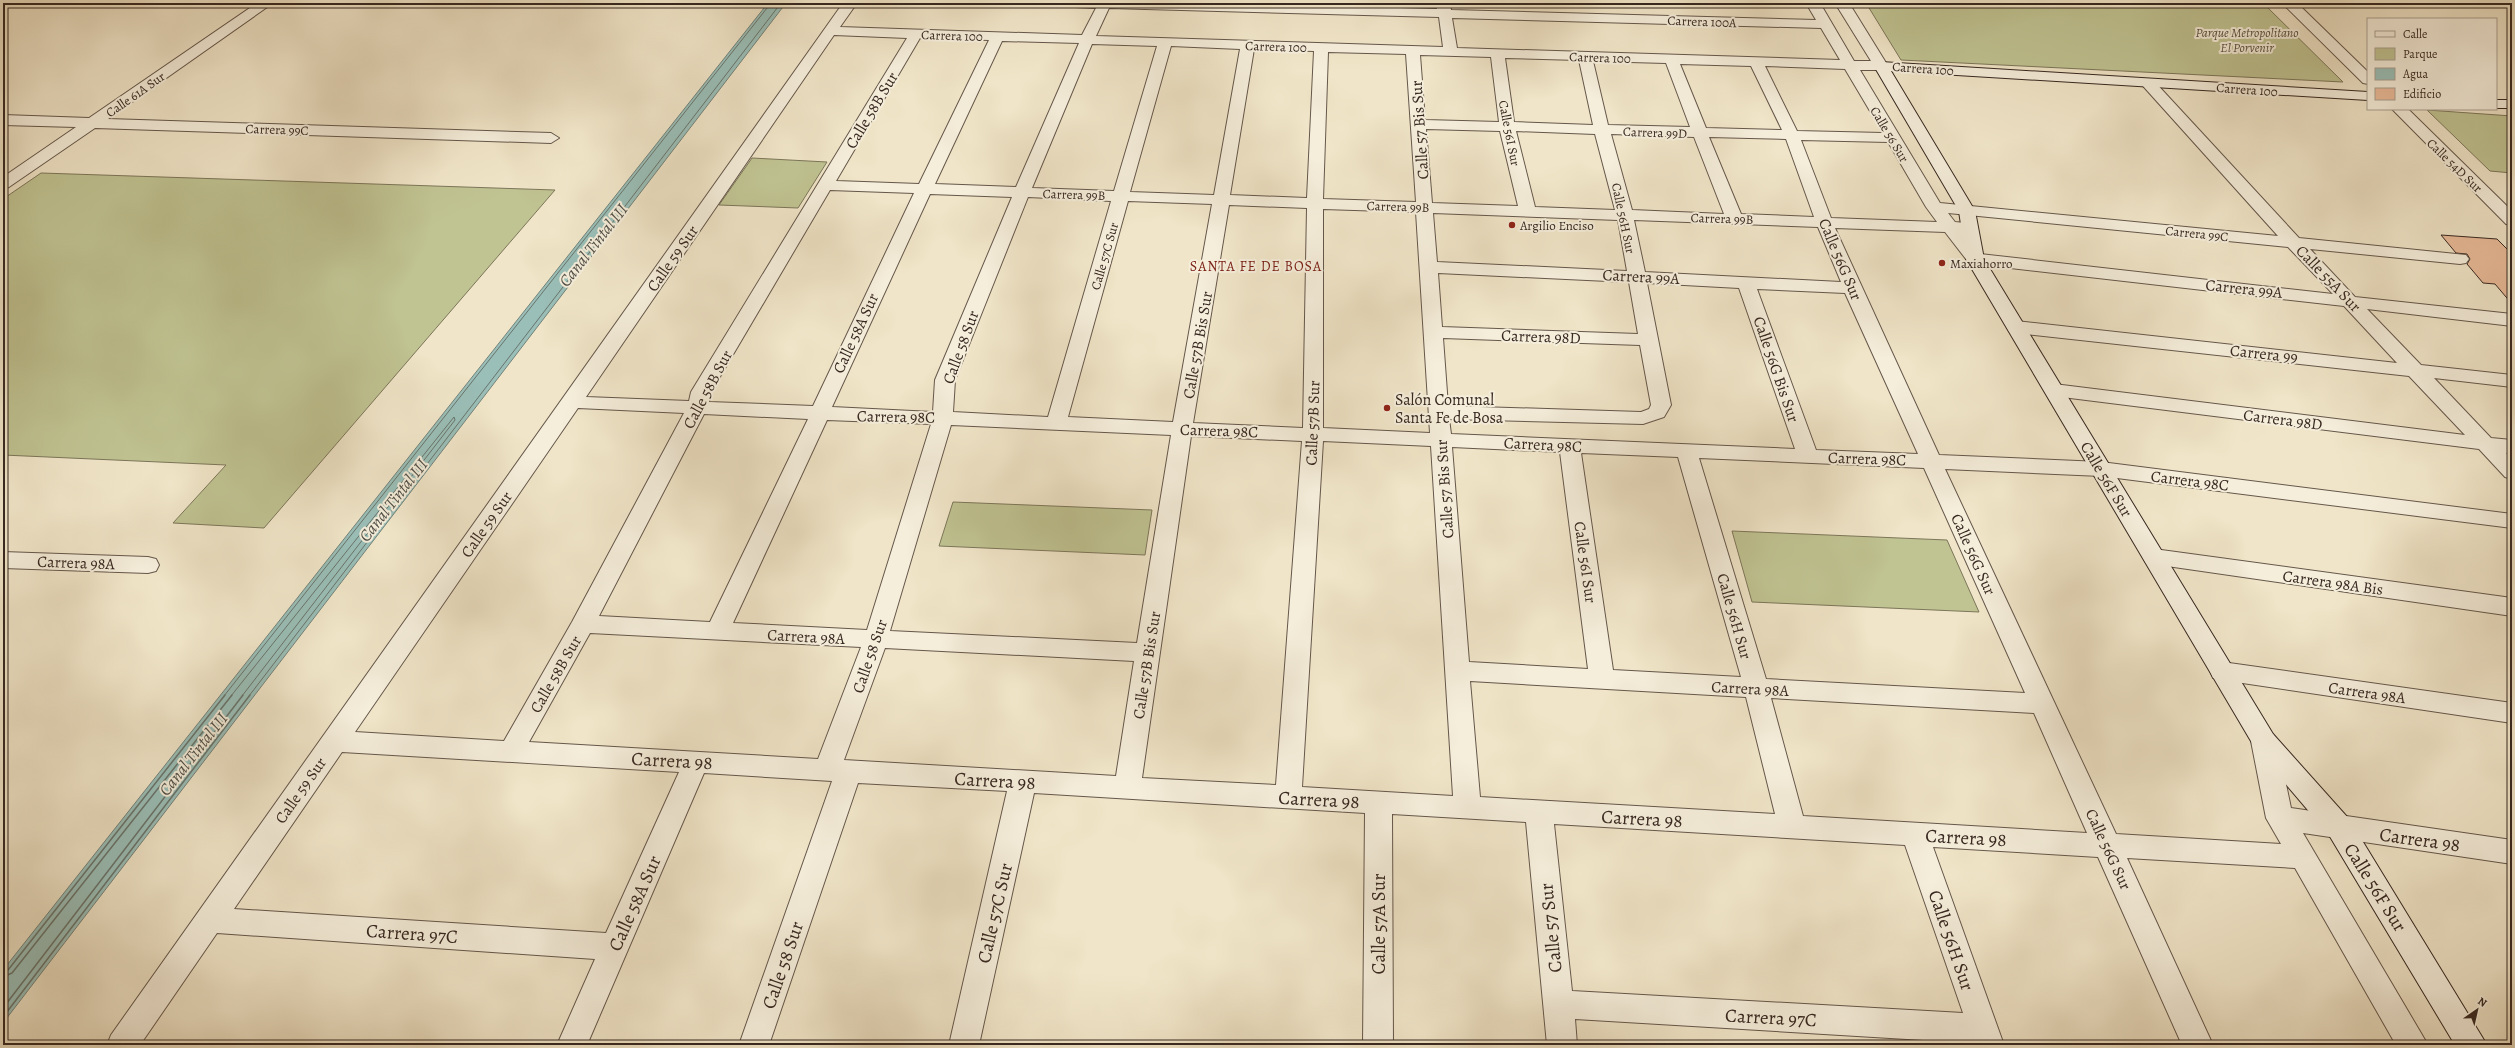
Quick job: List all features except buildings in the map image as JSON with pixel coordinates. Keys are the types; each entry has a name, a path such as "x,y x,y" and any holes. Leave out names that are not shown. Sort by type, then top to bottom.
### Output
{"street":[{"name":"Calle 61A Sur","path":"3,184 266,3"},
{"name":"Calle 59 Sur","path":"122,1045 850,3"},
{"name":"Carrera 100A","path":"1075,3 1443,8 1825,24"},
{"name":"Calle 58 Sur","path":"754,1045 944,417 945,380 1022,192 1087,40 1105,3"},
{"name":"Calle 56 Sur","path":"1813,3 1848,65 1934,207 1975,259"},
{"name":"Calle 56 Sur","path":"1842,3 1967,211"},
{"path":"2289,3 2367,79"},
{"path":"1443,8 1451,52"},
{"name":"Carrera 100","path":"830,32 1881,66 2367,96"},
{"name":"Calle 58B Sur","path":"511,751 583,624 697,408 702,392 916,34"},
{"name":"Calle 58A Sur","path":"717,631 820,414 827,393 923,188 997,37"},
{"name":"Calle 57C Sur","path":"1056,423 1165,42"},
{"name":"Calle 57B Bis Sur","path":"1128,788 1182,429 1248,45"},
{"name":"Calle 57B Sur","path":"1288,797 1313,434 1316,203 1321,48"},
{"name":"Calle 57 Bis Sur","path":"1413,50 1467,808"},
{"name":"Calle 56I Sur","path":"1498,53 1507,127 1528,211"},
{"name":"Calle 56H Sur","path":"1439,412 1643,418 1657,413 1661,405 1650,340 1625,215 1602,130 1585,56"},
{"path":"1671,59 1734,219"},
{"name":"Calle 56G Sur","path":"1756,62 1792,136 1824,222 1852,288 2198,1045"},
{"name":"Calle 55A Sur","path":"2148,83 2294,243 2351,300 2512,472"},
{"path":"2497,104 2512,104"},
{"name":"Calle 54D Sur","path":"2400,110 2512,220"},
{"name":"Carrera 99C","path":"3,120 551,138"},
{"name":"Carrera 99D","path":"1418,124 1892,138"},
{"name":"Carrera 99B","path":"826,184 1970,228"},
{"name":"Carrera 99C","path":"1934,207 2460,259"},
{"name":"Calle 56F Sur","path":"1967,211 1975,259 2264,741 2339,827 2472,1045"},
{"name":"Carrera 99A","path":"1975,259 2351,300 2512,320"},
{"name":"Carrera 99A","path":"1429,267 1636,276 1852,288"},
{"name":"Calle 56G Bis Sur","path":"1746,282 1808,456"},
{"name":"Carrera 99","path":"2016,327 2416,369 2512,381"},
{"name":"Carrera 98D","path":"1433,332 1650,340"},
{"name":"Carrera 98D","path":"2054,390 2512,447"},
{"name":"Carrera 98C","path":"571,402 820,414 944,417 1687,452 2101,469 2512,522"},
{"name":"Calle 56I Sur","path":"1570,446 1602,679"},
{"name":"Calle 56H Sur","path":"1687,452 1756,688 1792,827"},
{"name":"Carrera 98A Bis","path":"2154,557 2512,607"},
{"name":"Carrera 98A","path":"3,560 148,565"},
{"name":"Carrera 98A","path":"583,624 1148,653"},
{"name":"Carrera 98A","path":"1457,671 2042,704"},
{"name":"Carrera 98A","path":"2222,671 2512,713"},
{"name":"Carrera 98","path":"335,741 2303,857"},
{"name":"Calle 56F Sur","path":"2264,741 2280,818 2413,1045"},
{"name":"Calle 58A Sur","path":"572,1045 696,762"},
{"name":"Calle 57C Sur","path":"964,1045 1023,781"},
{"name":"Calle 57A Sur","path":"1378,1045 1379,802"},
{"name":"Calle 57 Sur","path":"1539,812 1562,1045"},
{"name":"Carrera 98","path":"2280,818 2512,852"},
{"name":"Calle 56H Sur","path":"1914,834 1986,1037"},
{"name":"Carrera 97C","path":"210,920 615,947"},
{"name":"Carrera 97C","path":"1558,1004 1986,1037"}],"green space":[{"name":"Parque Metropolitano El Porvenir","path":"1866,3 2263,3 2343,82 1901,60"},
{"path":"2427,110 2512,116 2512,173 2490,171"},
{"path":"752,158 827,162 798,208 719,205"},
{"path":"41,173 555,190 264,528 173,523 226,465 3,455 3,199"},
{"path":"953,502 1152,510 1145,555 939,546"},
{"path":"1732,531 1947,540 1979,612 1752,602"}],"water":[{"name":"Canal Tintal III","path":"768,3 786,3 3,1023 3,970"}],"place":[{"name":"Argilio Enciso","path":"1512,225"},
{"name":"Maxiahorro","path":"1942,263"},
{"name":"Salón Comunal Santa Fe de Bosa","path":"1387,408"}],"district":[{"name":"SANTA FE DE BOSA","path":"1256,266"}]}
